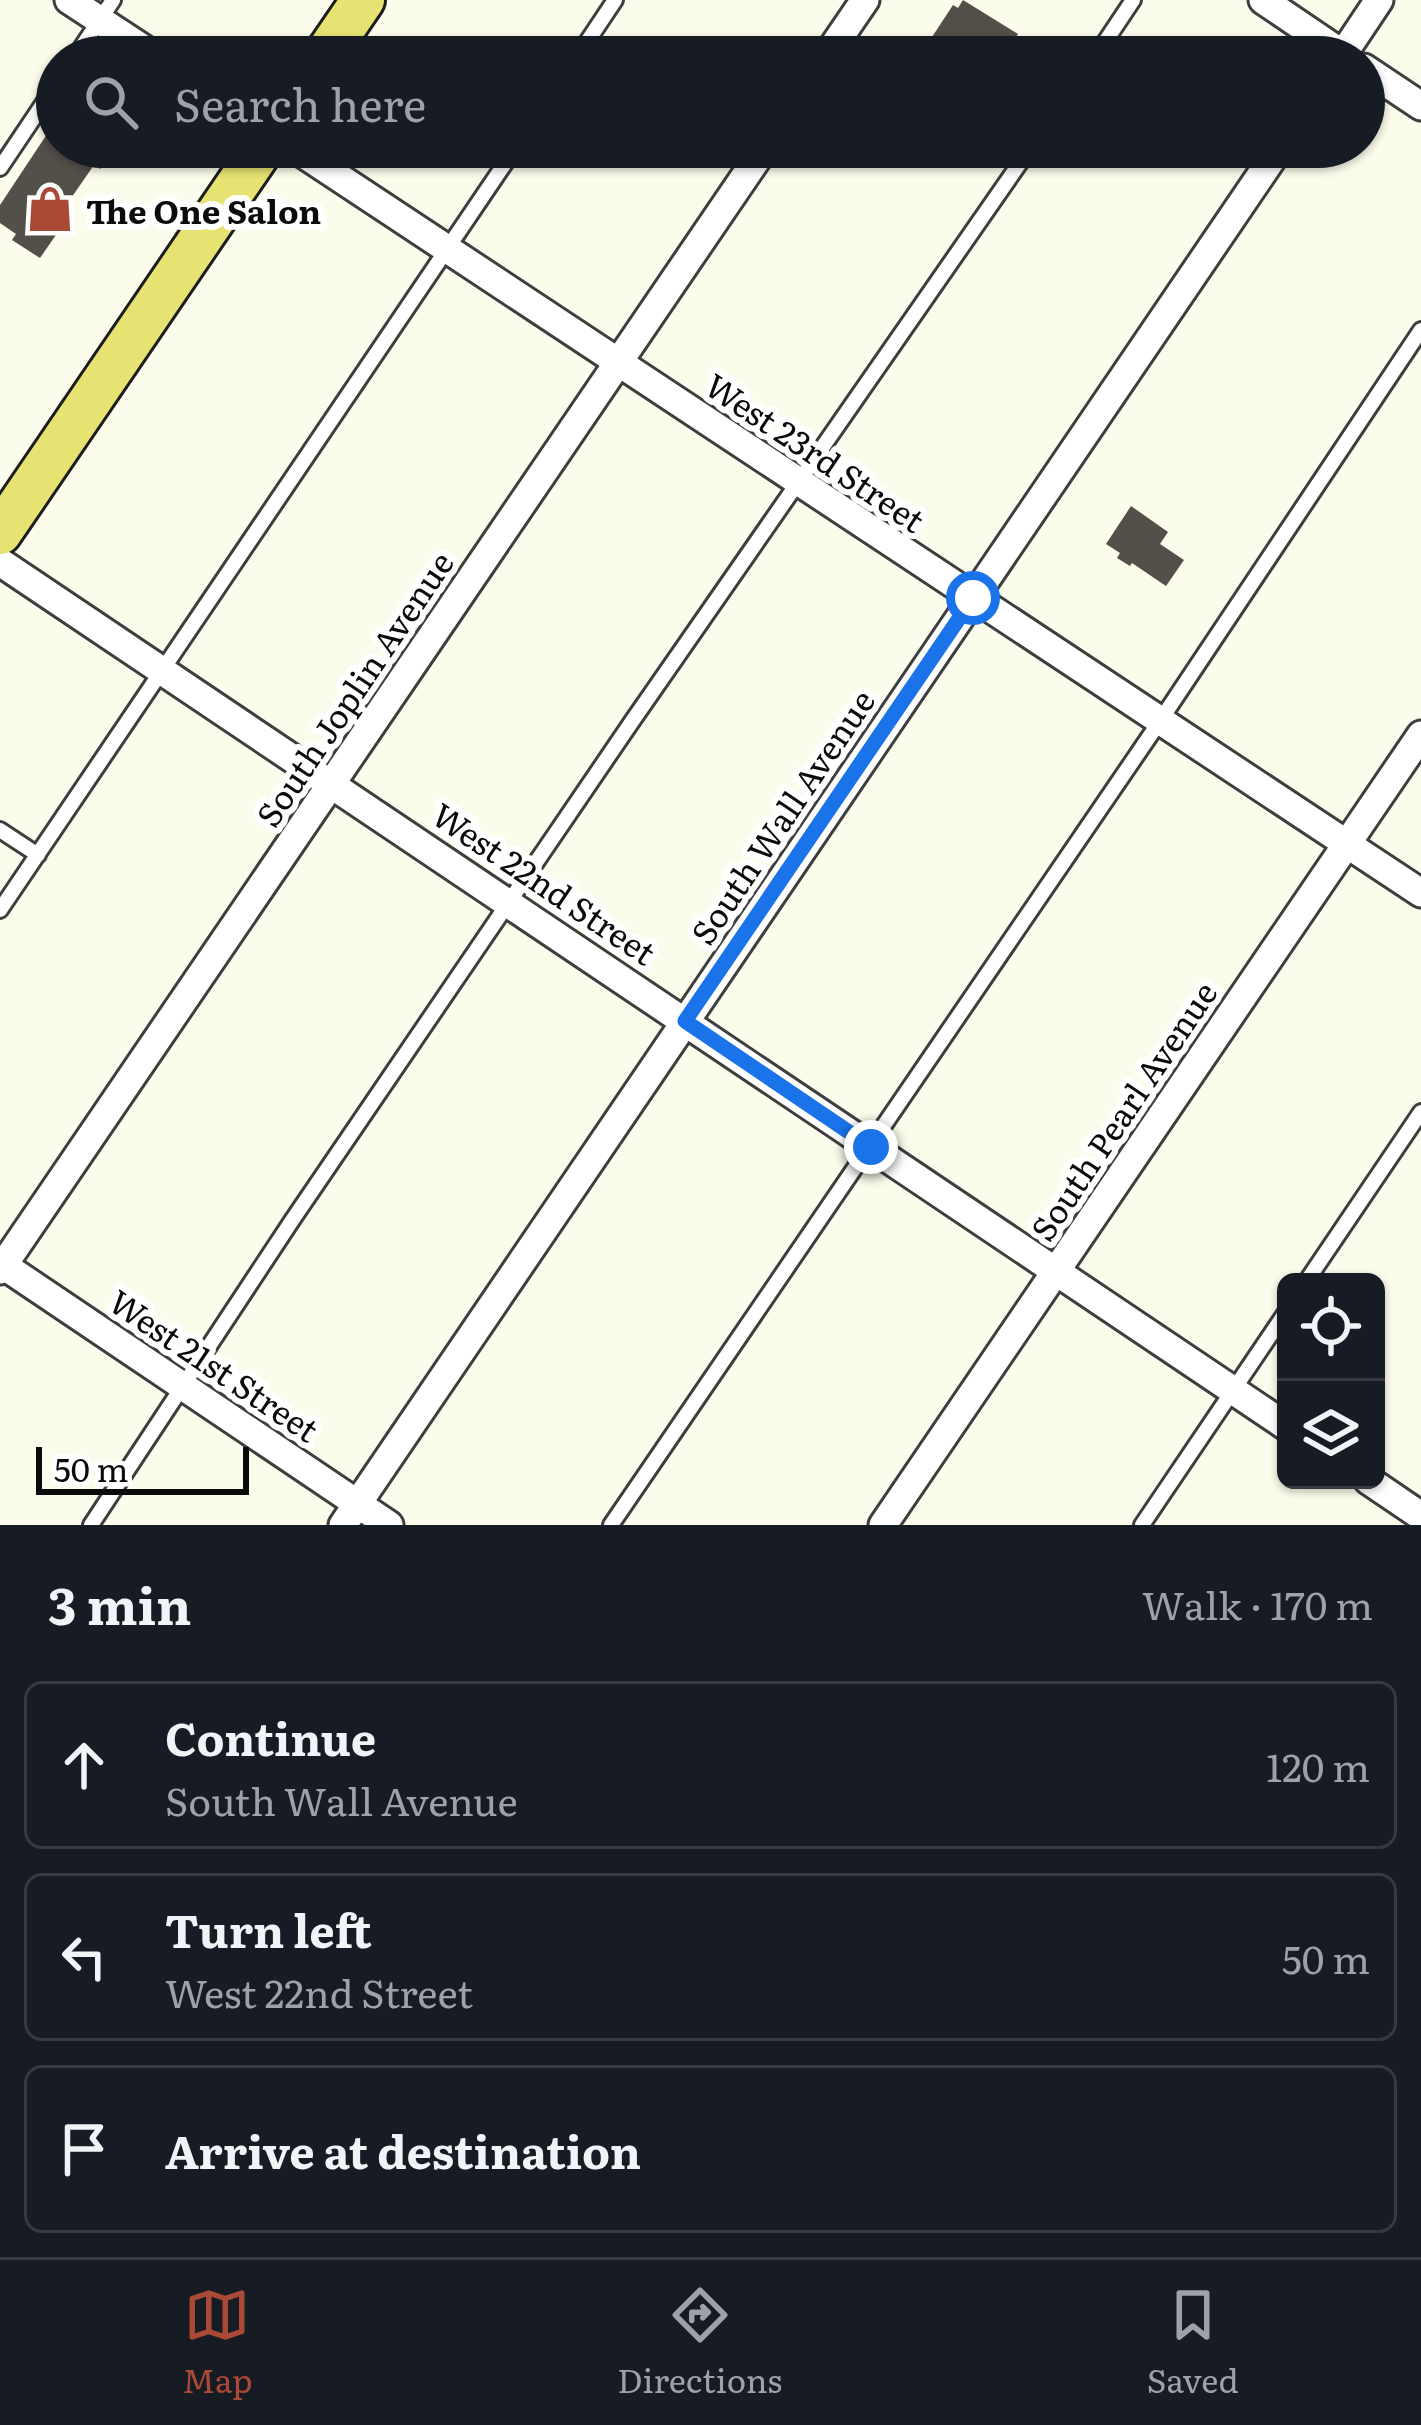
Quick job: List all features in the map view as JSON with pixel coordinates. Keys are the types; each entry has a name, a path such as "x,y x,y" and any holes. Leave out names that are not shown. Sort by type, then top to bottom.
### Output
{"main road":[{"path":"339,36 363,0"},
{"path":"0,533 249,168"}],"street":[{"path":"69,0 106,10 134,36"},
{"path":"840,36 865,0"},
{"path":"1263,0 1315,36"},
{"path":"1360,36 1379,0"},
{"path":"1385,83 1421,106"},
{"name":"West 23rd Street","path":"324,168 1421,893"},
{"name":"South Joplin Avenue","path":"1,1266 751,168"},
{"name":"South Wall Avenue","path":"350,1514 1266,168"},
{"name":"West 22nd Street","path":"0,562 1277,1420"},
{"name":"South Pearl Avenue","path":"883,1525 1421,736"},
{"name":"West 21st Street","path":"1,1266 183,1386 350,1514 389,1525"},
{"path":"1381,1489 1412,1510"}],"lane":[{"path":"591,36 615,0"},
{"path":"1109,36 1133,0"},
{"path":"89,36 106,10"},
{"path":"0,168 36,114"},
{"path":"0,910 502,168"},
{"path":"91,1525 510,902 1016,168"},
{"path":"611,1525 1160,722 1421,330"},
{"path":"0,830 38,855"},
{"path":"1312,1273 1421,1112"},
{"path":"1142,1525 1277,1325"}],"building":[{"path":"963,0 1018,34 933,36 953,5 958,8"},
{"path":"36,151 36,168 92,168 51,227 58,232 40,258 12,240 16,234 0,223 0,205"},
{"path":"1131,506 1168,532 1160,544 1184,560 1166,586 1117,558 1120,553 1106,544"}],"place":[{"name":"The One Salon","path":"50,209"}],"route":[{"path":"871,1147 685,1021 973,598"}]}
